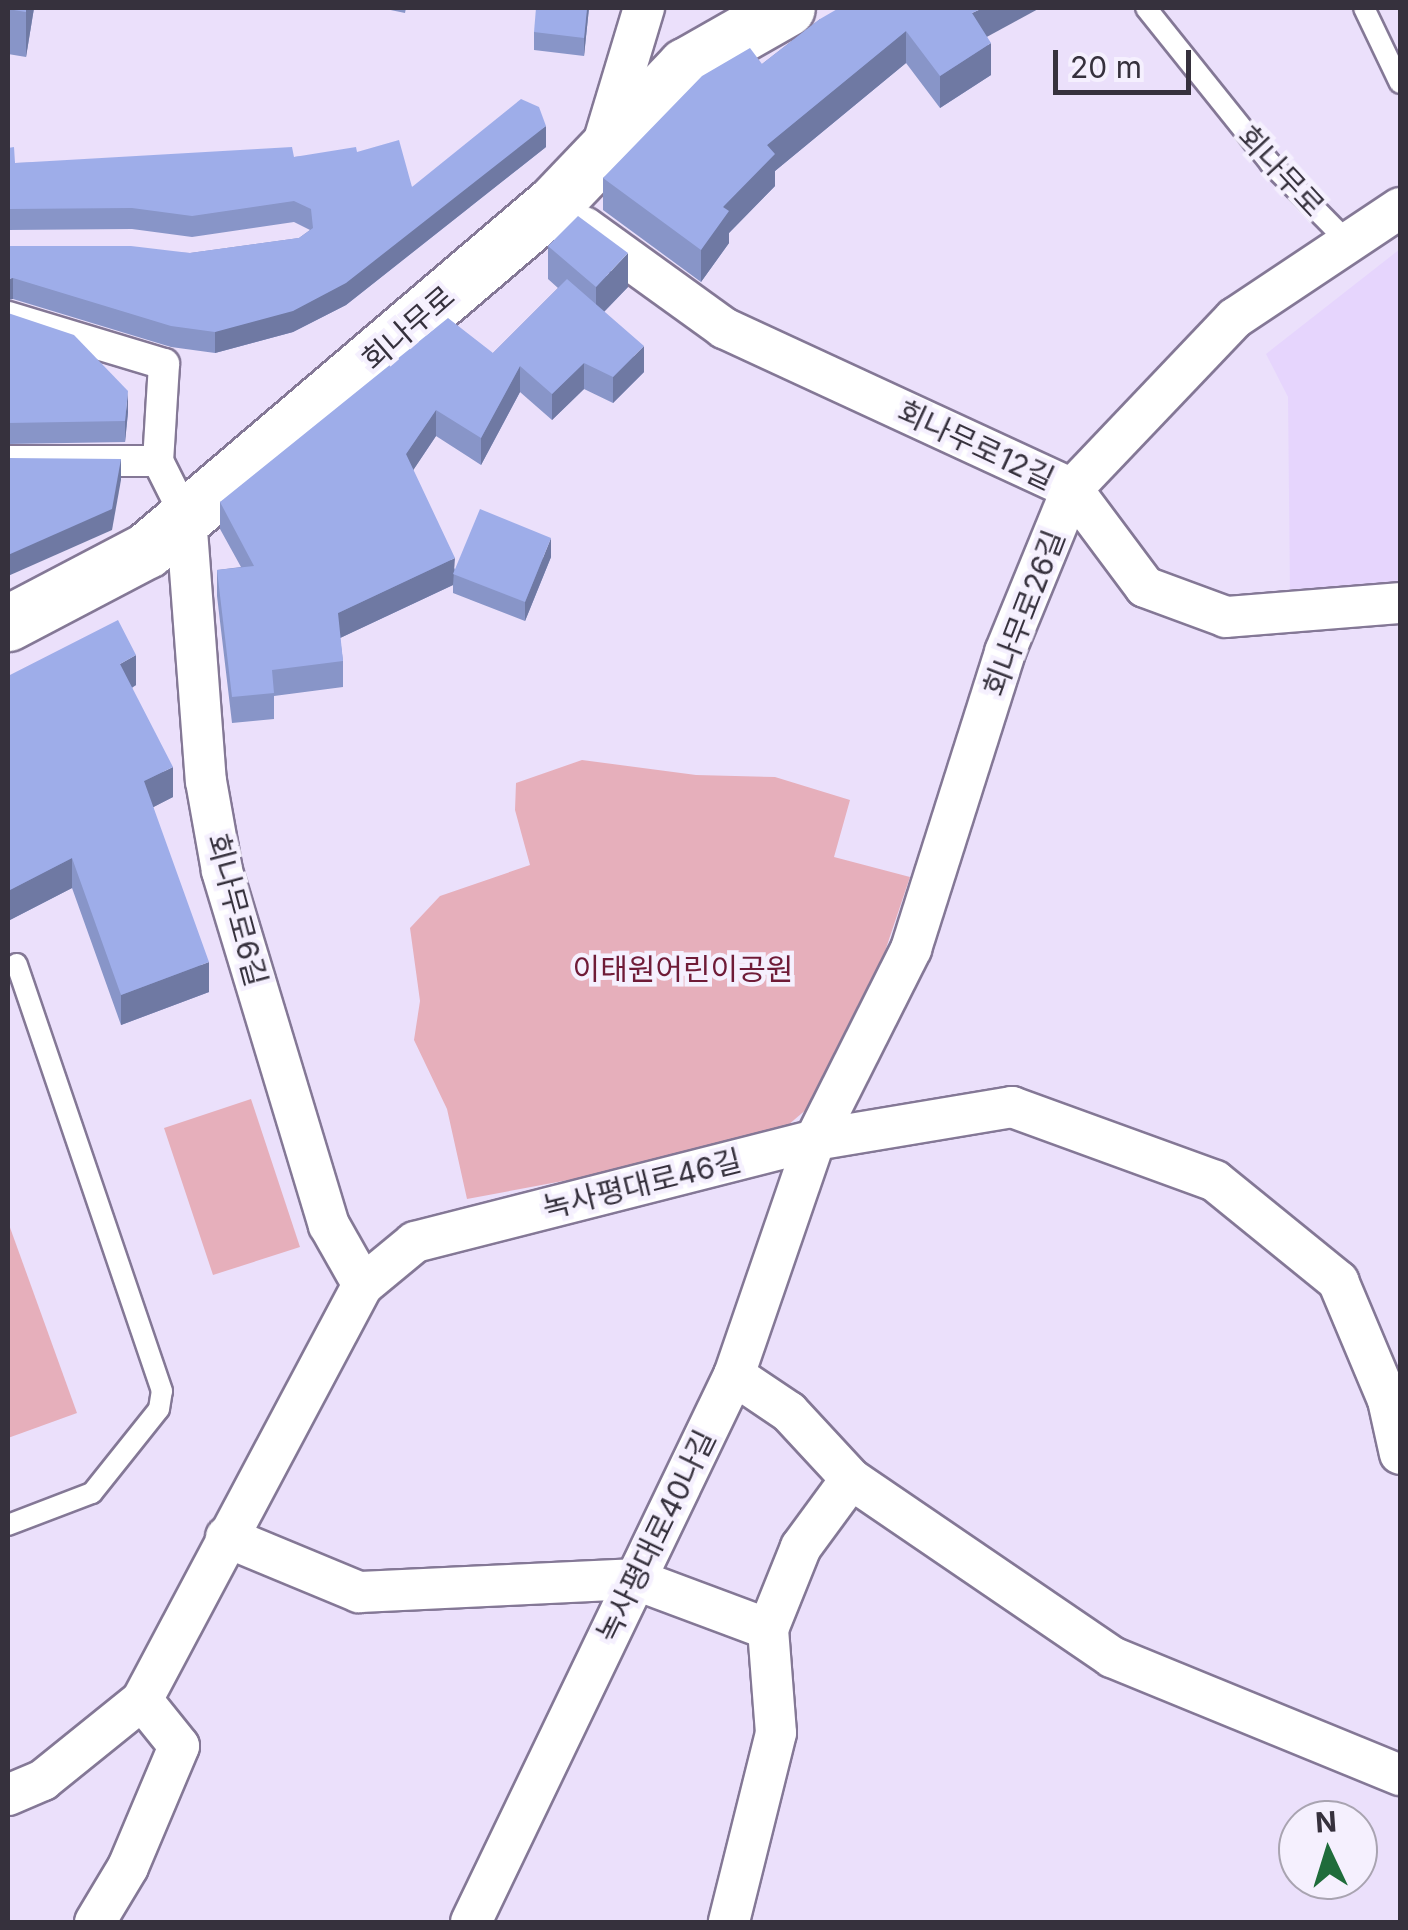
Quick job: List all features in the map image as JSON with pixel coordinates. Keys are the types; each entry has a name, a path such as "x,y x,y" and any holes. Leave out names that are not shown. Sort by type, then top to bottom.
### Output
{"main road":[{"name":"회나무로","path":"8,623 147,550 554,203 685,66 787,8"}],"street":[{"path":"601,151 644,8"},
{"name":"회나무로12길","path":"554,203 724,328 1072,490 1145,587 1226,617 1400,603"},
{"name":"회나무로26길","path":"815,1140 911,949 1006,652 1072,490 1235,318 1345,239 1400,208"},
{"path":"8,317 164,364 158,461 186,518"},
{"path":"8,461 158,461"},
{"name":"회나무로6길","path":"186,518 206,781 222,871 329,1225 363,1285"},
{"name":"녹사평대로46길","path":"8,1795 42,1780 142,1700 363,1285 415,1242 815,1140 1012,1107 1215,1181 1338,1281 1388,1400 1400,1454"},
{"name":"녹사평대로40나길","path":"472,1922 734,1375 815,1140"},
{"path":"734,1375 789,1412 851,1480 1112,1657 1400,1776"},
{"path":"729,1922 776,1733 768,1629 800,1547 851,1480"},
{"path":"226,1537 359,1592 634,1579 768,1629"},
{"path":"95,1922 128,1867 178,1746 142,1700"}],"lane":[{"name":"회나무로","path":"1146,8 1258,148 1345,239"},
{"path":"1364,8 1400,83"},
{"path":"8,1525 92,1494 158,1409 162,1391 17,964"}],"shaded area":[{"path":"1400,249 1400,586 1290,593 1288,397 1266,354"}],"green space":[{"name":"이태원어린이공원","path":"582,760 696,775 775,777 850,800 834,857 910,877 842,1079 767,1143 467,1199 447,1109 414,1040 420,1001 410,928 440,896 530,865 515,810 516,783"},
{"path":"251,1099 300,1247 213,1275 164,1128"},
{"path":"8,1222 77,1413 8,1438"}],"building":[{"path":"536,8 587,8 584,38 534,32"},
{"path":"839,8 983,8 972,13 991,43 940,76 906,31 767,145 775,154 723,207 729,211 701,250 603,178 702,76 750,48 762,64"},
{"path":"521,99 539,107 546,126 346,283 293,311 215,332 171,326 8,279 8,246 131,246 190,253 299,238 313,228 311,209 294,201 192,216 132,208 8,209 8,148 14,147 15,163 292,147 294,157 356,147 357,152 399,140 412,187"},
{"path":"578,216 628,253 596,287 548,246"},
{"path":"567,279 644,346 613,377 584,363 552,394 520,366 481,438 436,410 406,454 455,558 338,613 343,661 272,670 274,693 232,697 217,570 254,566 220,502 448,318 493,353"},
{"path":"8,313 74,335 128,391 125,421 8,423"},
{"path":"8,458 121,459 112,509 8,555"},
{"path":"480,509 551,538 525,602 453,574"},
{"path":"118,620 136,655 120,664 173,767 144,781 209,962 121,995 72,858 8,891 8,676"}]}
